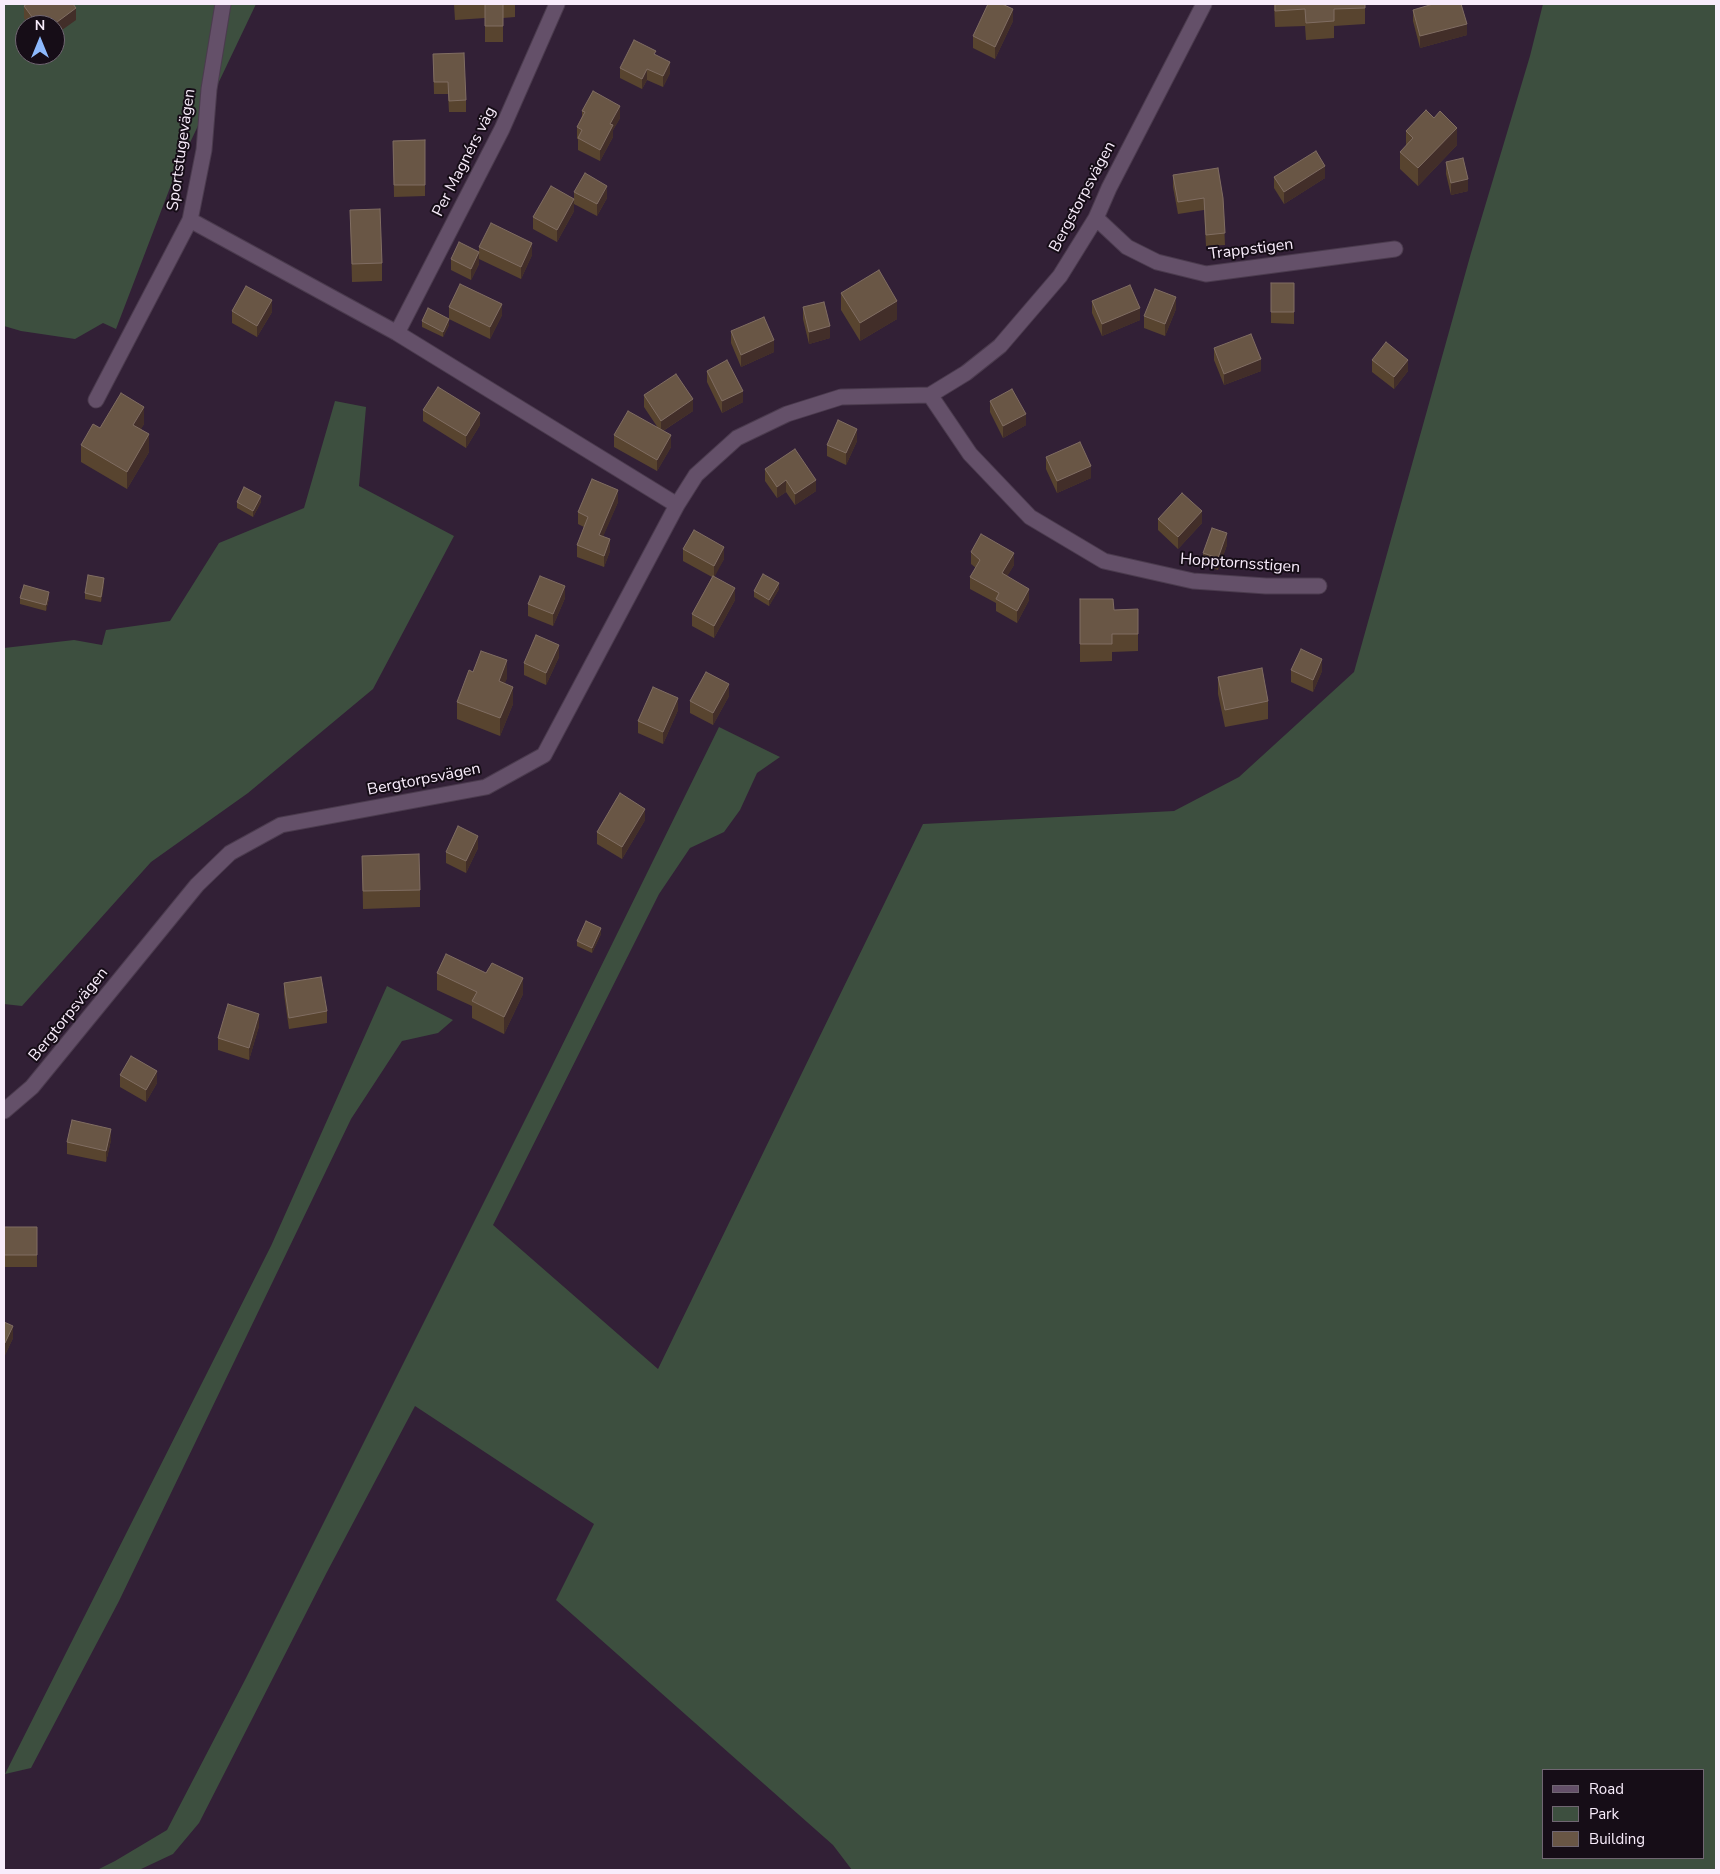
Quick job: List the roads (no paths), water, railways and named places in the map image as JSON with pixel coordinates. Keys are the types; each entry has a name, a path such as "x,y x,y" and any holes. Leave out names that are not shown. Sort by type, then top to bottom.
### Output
{"street":[{"name":"Sportstugevägen","path":"96,400 190,220 204,150 209,89 223,4"},
{"name":"Per Magnérs väg","path":"397,334 502,129 557,4"},
{"name":"Bergstorpsvägen","path":"930,395 966,373 1000,346 1060,276 1096,218 1109,188 1204,4"},
{"name":"Trappstigen","path":"1096,218 1126,247 1157,262 1206,274 1395,248"},
{"path":"190,220 397,334 677,505"},
{"name":"Bergtorpsvägen","path":"4,1111 32,1087 197,886 230,853 281,826 486,787 544,755 677,505 696,474 738,438 788,414 841,397 930,395"},
{"name":"Hopptornsstigen","path":"930,395 970,454 1030,517 1104,561 1193,581 1266,586 1319,586"}]}
